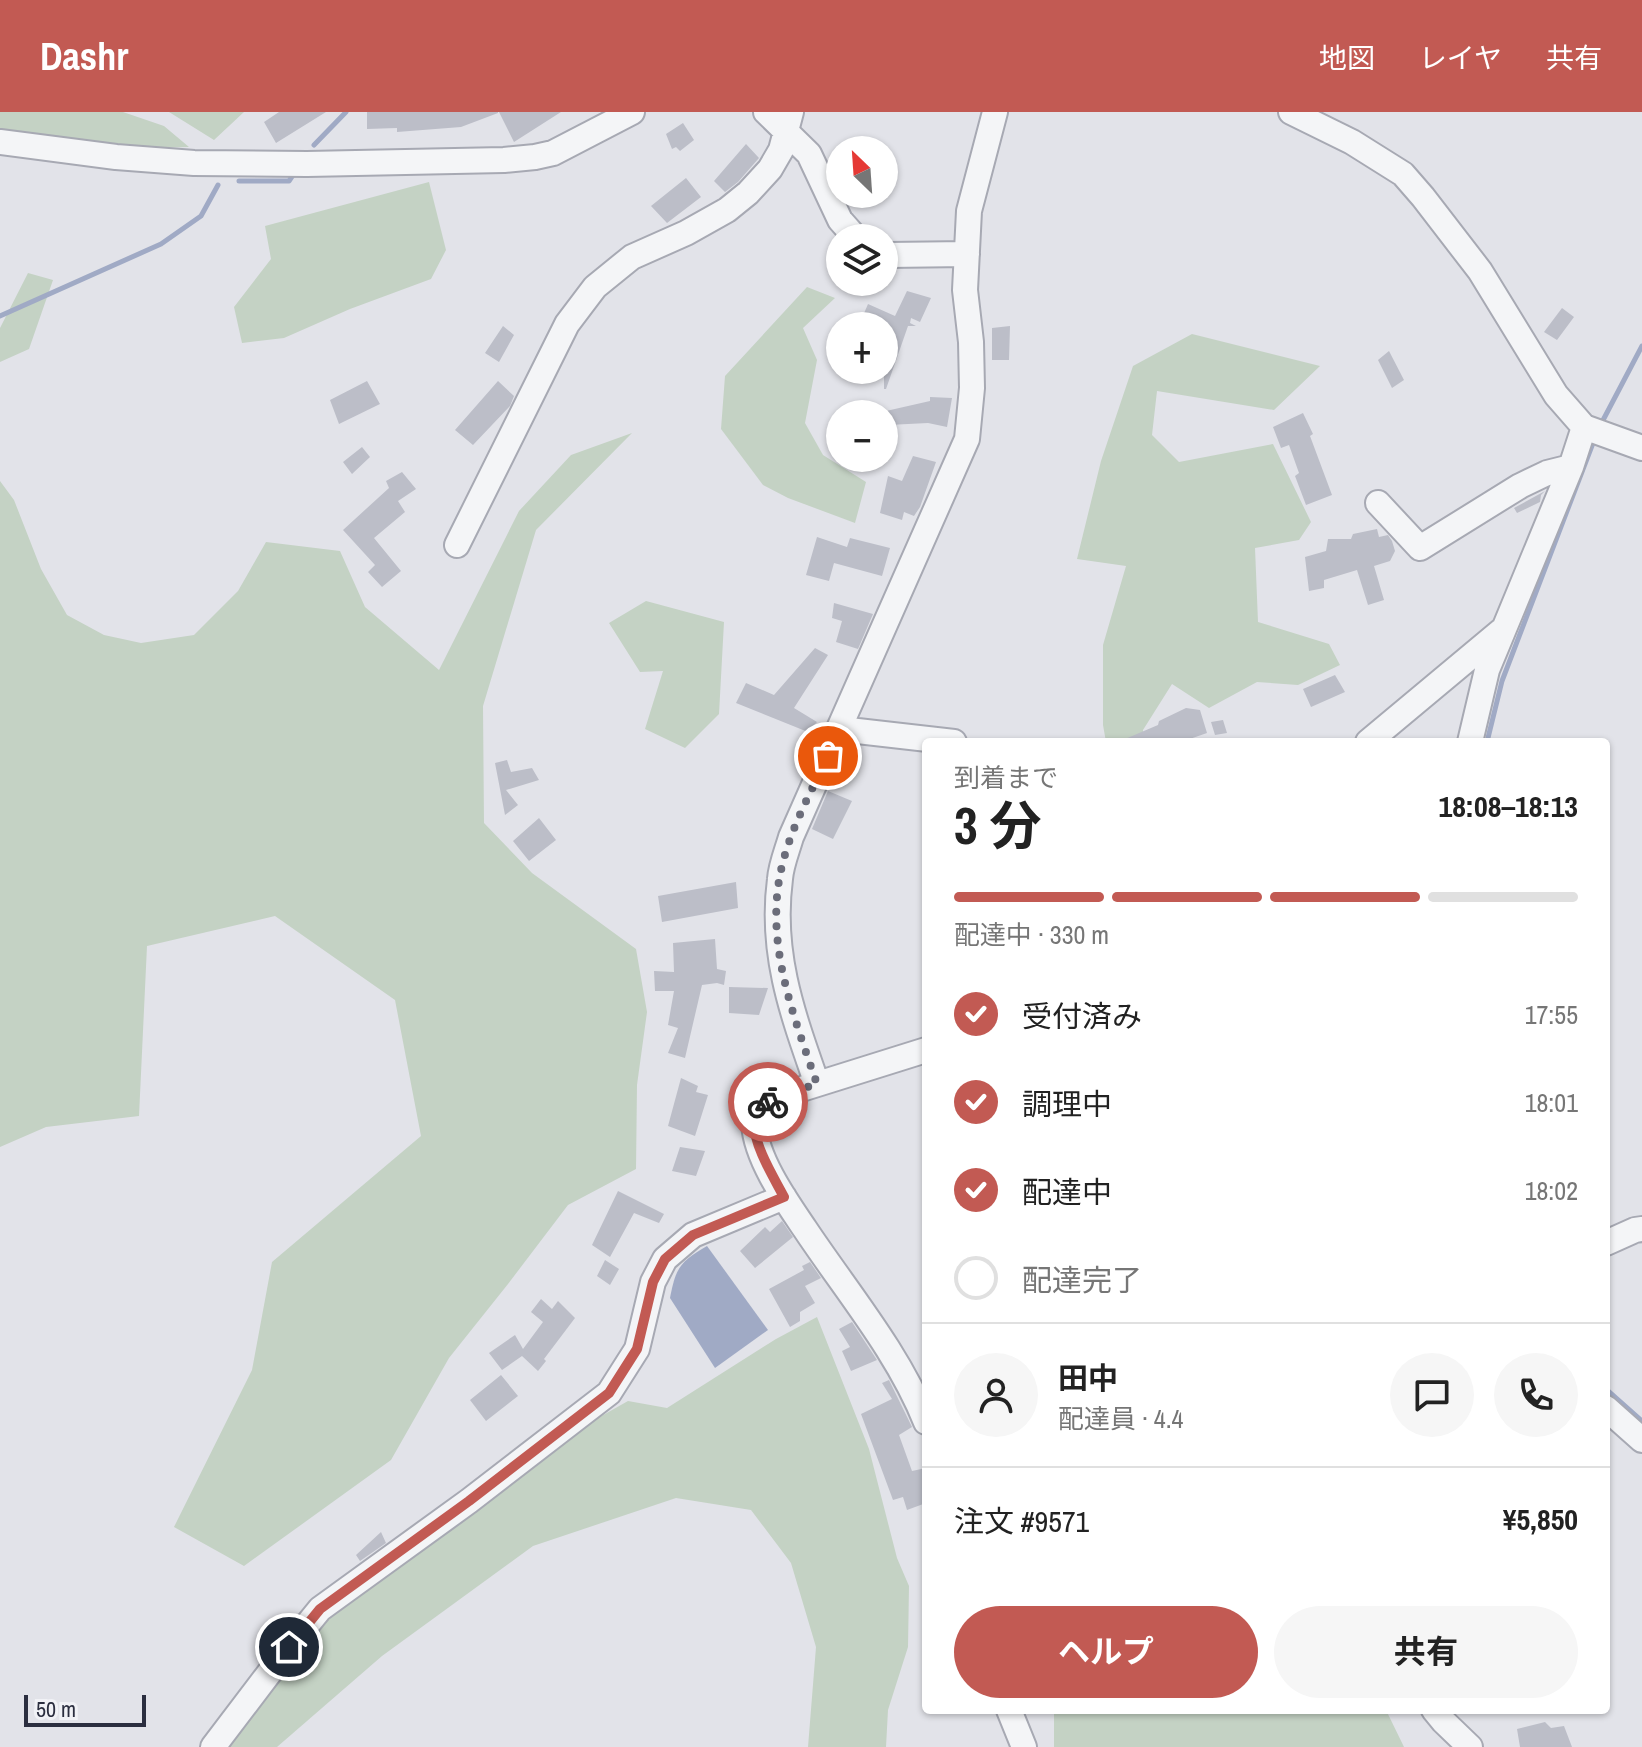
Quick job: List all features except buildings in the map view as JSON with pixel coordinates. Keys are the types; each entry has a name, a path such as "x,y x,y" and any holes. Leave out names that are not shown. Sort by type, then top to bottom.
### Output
{"street":[{"path":"0,142 116,157 194,163 504,160 553,153 632,112"},
{"path":"766,112 789,122 809,154 844,224"},
{"path":"817,1084 785,989 778,948 780,876 791,837 967,439 972,388 965,290 969,211 995,112"},
{"path":"1291,112 1352,142 1403,174 1480,271 1556,395 1584,427 1642,448"},
{"path":"457,545 567,324 595,287 632,257 686,233 727,210 748,193 770,169 781,150 789,122"},
{"path":"898,255 967,254"},
{"path":"1471,738 1487,670 1571,467 1584,427"},
{"path":"1378,503 1420,548 1520,486 1547,473 1571,467"},
{"path":"1373,738 1502,630"},
{"path":"840,729 922,738"},
{"path":"922,1051 776,1097 756,1112 754,1122 766,1162 784,1197 879,1336 915,1394 922,1412"},
{"path":"213,1747 320,1609 469,1501 609,1393 637,1349 653,1282 665,1259 693,1235 784,1197"},
{"path":"1610,1241 1642,1229"},
{"path":"1610,1412 1642,1440"},
{"path":"1011,1714 1024,1747"},
{"path":"1437,1714 1470,1747"}],"green space":[{"path":"0,112 123,112 164,126 189,147 149,148 0,133"},
{"path":"169,112 244,112 214,140"},
{"path":"429,182 446,250 431,279 284,338 242,343 234,307 271,259 265,226"},
{"path":"28,273 53,280 29,349 0,362 0,328"},
{"path":"807,287 835,298 803,328 817,360 805,423 826,457 826,472 850,472 866,482 855,523 788,498 763,485 721,429 725,376"},
{"path":"1192,334 1320,366 1274,410 1157,391 1152,435 1179,462 1273,444 1311,522 1299,540 1255,548 1258,622 1329,644 1340,665 1298,685 1257,682 1209,708 1172,684 1143,730 1144,738 1105,738 1103,645 1126,566 1077,559 1101,461 1133,366"},
{"path":"632,433 536,530 483,706 484,823 532,873 636,949 647,1012 637,1085 636,1169 568,1205 449,1358 391,1460 244,1566 174,1527 252,1370 272,1262 421,1136 395,1000 275,916 147,946 139,1116 46,1127 0,1147 0,481 14,500 41,569 67,615 104,635 141,643 194,635 238,591 266,542 340,551 365,607 439,670 519,511 571,455"},
{"path":"646,601 724,622 719,714 685,748 645,729 663,671 640,672 609,623"},
{"path":"817,1317 869,1449 897,1558 909,1586 908,1647 888,1710 886,1747 808,1747 816,1647 791,1563 751,1510 676,1498 533,1546 382,1656 277,1747 220,1747 322,1612 582,1427 628,1401 667,1408 776,1339"},
{"path":"1054,1714 1388,1714 1404,1747 1054,1747"}],"water":[{"path":"707,1246 768,1330 715,1368 670,1298 681,1266"}],"waterway":[{"path":"314,145 346,112"},
{"path":"239,181 289,181 293,175"},
{"path":"0,316 161,244 201,216 218,185"},
{"path":"1601,424 1642,346"},
{"path":"1488,738 1502,681 1593,443"},
{"path":"1610,1393 1642,1421"}],"way so far":[{"path":"768,1102 817,1084 785,989 778,948 777,913 780,876 791,837 828,756"}],"route":[{"path":"289,1647 320,1609 469,1501 609,1393 637,1349 653,1282 665,1259 693,1235 784,1197 766,1162 754,1122 756,1112 768,1102"}]}
